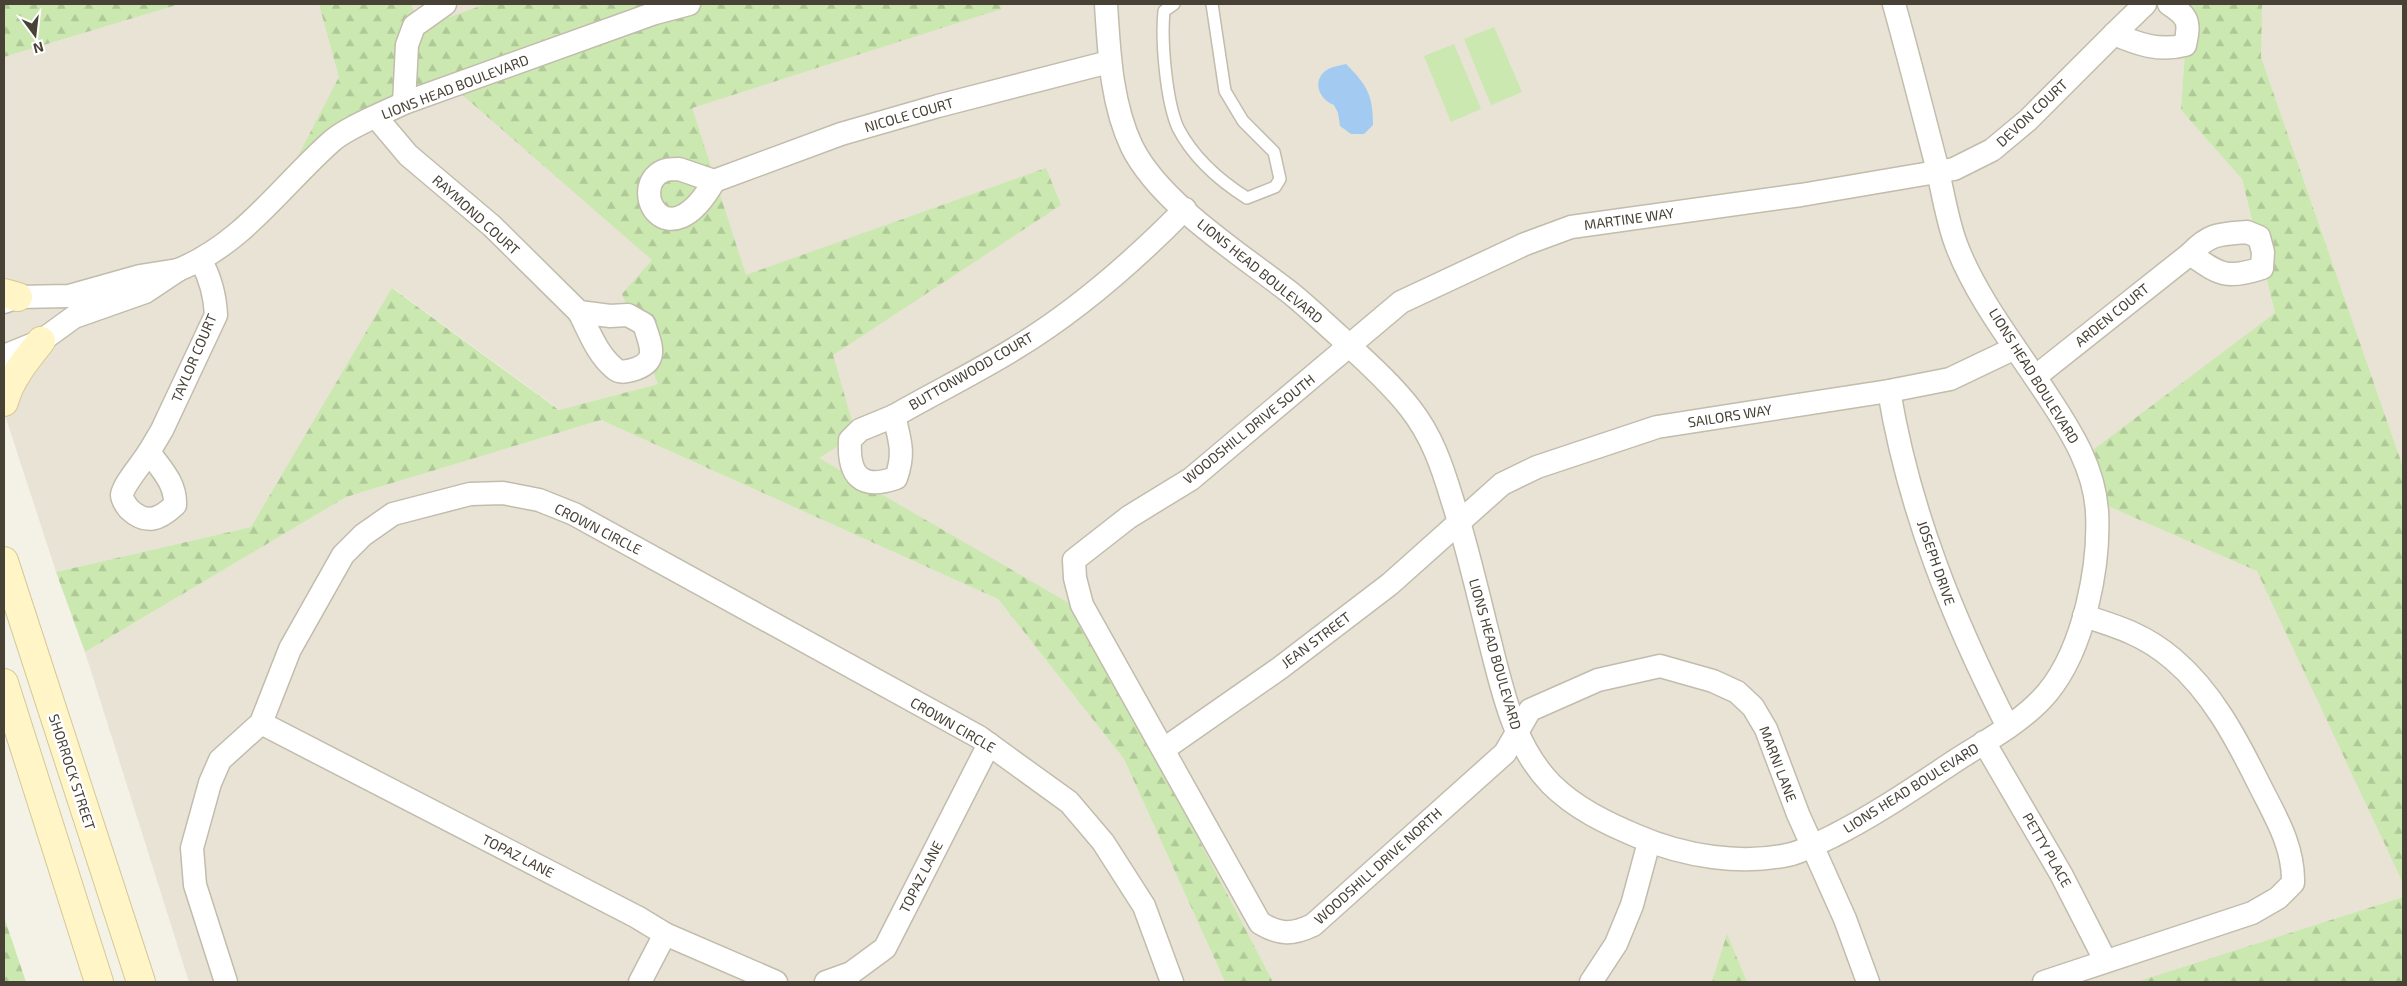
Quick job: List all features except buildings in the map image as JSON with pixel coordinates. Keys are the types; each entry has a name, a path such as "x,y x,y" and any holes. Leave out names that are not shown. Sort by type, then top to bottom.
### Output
{"main road":[{"path":"4,402 6,392 22,366 41,341"},
{"name":"SHORROCK STREET","path":"4,561 141,982"},
{"path":"4,683 99,982"}],"street":[{"path":"404,103 407,45 414,26 446,4"},
{"name":"LIONS HEAD BOULEVARD","path":"4,356 41,341 74,317 145,292 178,270 201,261 232,240 334,139 376,117 404,103 656,13 688,4"},
{"name":"LIONS HEAD BOULEVARD","path":"1106,4 1109,62 1123,122 1133,150 1156,181 1184,209 1239,255 1293,294 1383,377 1412,410 1437,449 1459,520 1499,677 1517,732 1524,748 1548,780 1570,800 1608,824 1649,842 1662,847 1708,856 1753,859 1791,854 1859,823 2008,727 2046,694 2064,667 2084,616 2094,580 2097,552 2097,503 2090,473 2074,436 2015,348 1978,287 1956,244 1894,4"},
{"name":"DEVON COURT","path":"1938,172 1954,169 1992,150 2028,120 2145,4"},
{"path":"2114,34 2143,46 2171,48 2185,45 2189,28 2184,14 2169,4"},
{"name":"NICOLE COURT","path":"714,181 841,134 938,106 1109,62"},
{"name":"RAYMOND COURT","path":"376,117 408,156 492,226 579,312"},
{"name":"MARTINE WAY","path":"1349,346 1401,302 1525,244 1571,227 1801,195 1938,172"},
{"name":"BUTTONWOOD COURT","path":"894,416 1015,349 1094,294 1152,243 1184,209"},
{"name":"ARDEN COURT","path":"2035,377 2190,254"},
{"name":"TAYLOR COURT","path":"149,452 162,430 216,316 215,298 209,276 201,261"},
{"name":"LIONS HEAD BOULEVARD","path":"8,297 69,296 140,276 178,270"},
{"name":"WOODSHILL DRIVE SOUTH","path":"1164,749 1082,605 1075,578 1074,560 1129,517 1191,478 1349,346"},
{"name":"SAILORS WAY","path":"1459,520 1502,484 1537,467 1657,427 1889,391 1950,379 2015,348"},
{"name":"JOSEPH DRIVE","path":"1889,391 1896,428 1922,522 1946,594 1972,656 2008,727"},
{"name":"CROWN CIRCLE","path":"226,982 195,886 192,848 210,783 220,760 261,724 290,649 343,555 363,535 393,514 470,494 503,493 538,500 574,514 989,744 1069,802 1103,842 1144,906 1172,982"},
{"name":"JEAN STREET","path":"1164,749 1280,668 1390,584 1459,520"},
{"path":"2044,982 2252,913 2278,898 2294,883 2294,866 2286,836 2239,743 2207,694 2173,659 2135,632 2084,616"},
{"name":"MARNI LANE","path":"1517,732 1530,710 1598,680 1660,666 1713,681 1737,692 1753,707 1766,729 1812,846 1845,919 1868,982"},
{"name":"TOPAZ LANE","path":"261,724 637,917 665,934 776,982"},
{"name":"WOODSHILL DRIVE NORTH","path":"1164,749 1260,923 1276,932 1300,931 1314,925 1504,753 1517,732"},
{"name":"PETTY PLACE","path":"1984,742 2061,874 2106,960"},
{"name":"TOPAZ LANE","path":"826,982 851,973 884,948 989,744"},
{"path":"1591,982 1616,944 1632,905 1649,842"},
{"path":"640,982 665,934"}],"lane":[{"path":"1174,4 1164,11 1162,31 1169,93 1178,128 1205,166 1232,189 1247,198 1275,187 1280,179 1279,167 1274,152 1243,121 1225,92 1212,4"}],"shaded area":[{"path":"180,4 2188,4 2181,110 2242,179 2275,313 2403,871 2403,897 2136,982 1273,982 1079,609 658,384 560,410 393,288 251,527 56,572 4,412 4,57"},
{"path":"2244,4 2403,4 2403,467 2261,57"},
{"path":"601,420 998,599 1124,759 1225,982 189,982 85,652 346,497"}],"green space":[{"path":"4,4 180,4 4,57"},
{"path":"319,4 411,4 420,28 486,4 1000,4 1001,9 692,108 746,275 1046,168 1061,205 833,355 856,435 819,458 1079,609 1273,982 1225,982 1124,759 998,599 601,420 346,497 85,652 56,572 251,527 392,288 559,410 658,384 622,294 652,260 451,85 295,162 339,77"},
{"path":"2188,4 2262,4 2261,57 2403,467 2403,883 2257,571 2099,502 2085,456 2275,313 2242,179 2181,110"},
{"path":"1494,27 1522,92 1491,105 1464,39"},
{"path":"1454,44 1481,109 1451,122 1424,56"},
{"path":"2403,897 2403,982 2136,982"},
{"path":"4,917 26,982 4,982"},
{"path":"1727,934 1747,982 1712,982"}],"water":[{"path":"1346,64 1364,85 1370,98 1373,125 1364,134 1351,134 1340,126 1338,113 1334,105 1322,96 1318,87 1318,82 1325,71"}]}
